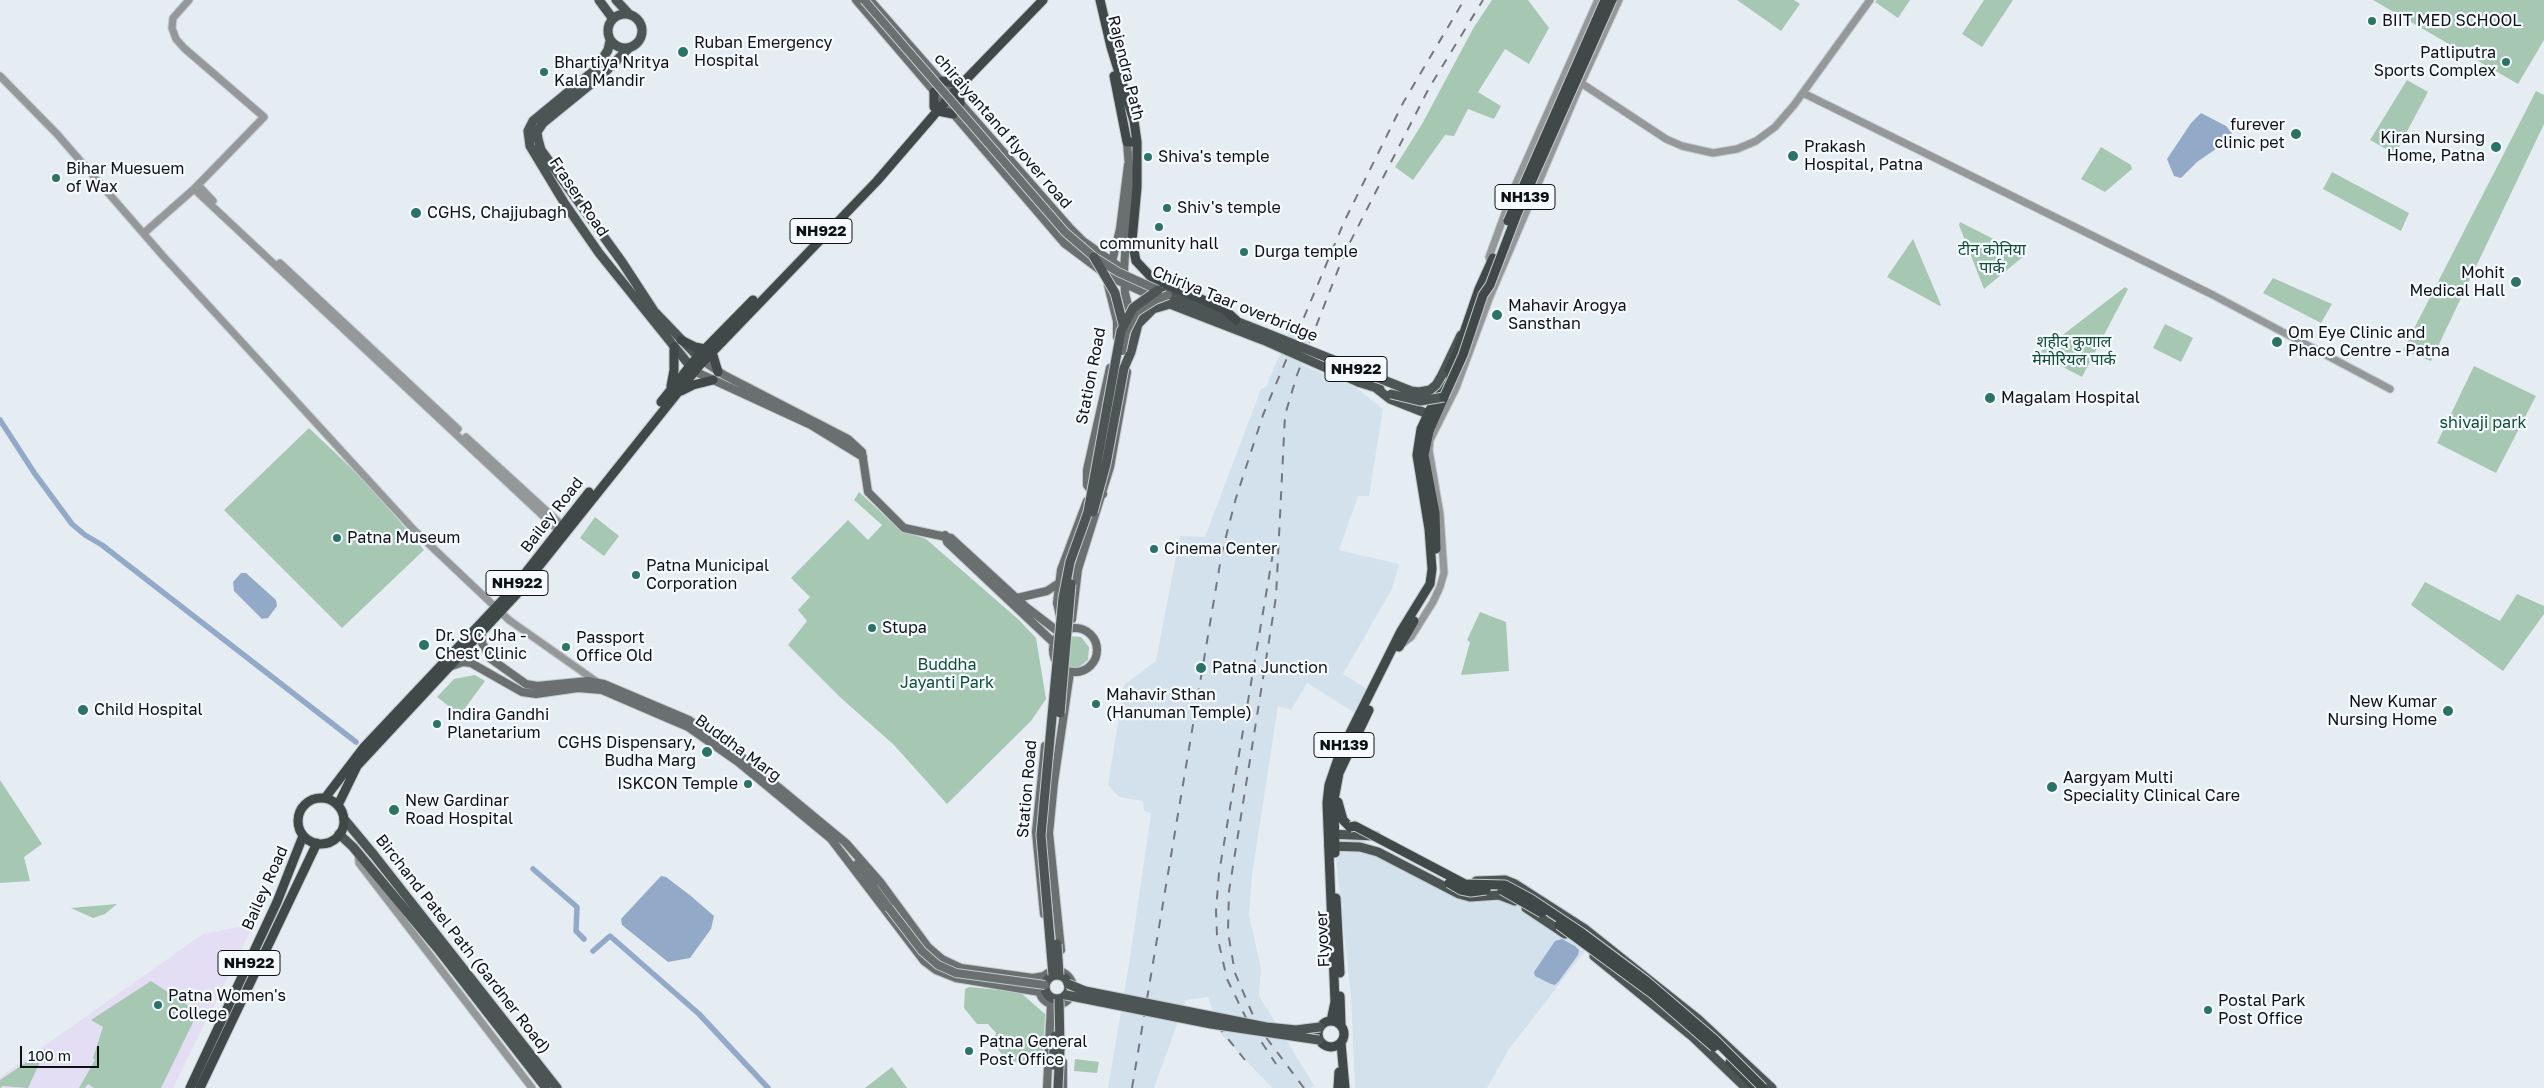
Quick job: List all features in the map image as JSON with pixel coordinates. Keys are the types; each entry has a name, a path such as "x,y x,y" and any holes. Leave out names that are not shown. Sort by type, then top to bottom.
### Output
{"highway":[{"name":"NH922","path":"957,85 1036,0"},
{"name":"NH922","path":"700,359 873,177 950,92 1043,0"},
{"name":"Rajendra Path","path":"1094,0 1129,122"},
{"name":"Rajendra Path","path":"1100,0 1111,47 1131,111 1129,122"},
{"name":"Chiriya Taar overbridge","path":"1467,326 1524,180 1605,0"},
{"name":"NH139","path":"1332,789 1406,634 1428,597 1436,578 1435,513 1424,455 1429,431 1463,355 1483,295 1490,284 1517,214 1612,0"},
{"path":"942,81 957,85 960,103"},
{"path":"934,92 939,105 953,114"},
{"name":"NH922","path":"1129,122 1134,144 1138,187 1132,241 1136,262 1152,278 1224,309 1236,320"},
{"name":"NH139","path":"1332,849 1332,789 1340,752 1401,631 1430,584 1432,569 1429,529 1417,455 1421,429 1446,378 1467,326"},
{"path":"681,340 695,347 708,350 718,372"},
{"path":"671,395 674,347"},
{"name":"Bailey Road","path":"190,1088 277,902 303,836 298,822 302,807 310,800 325,798 364,747 498,610 700,359"},
{"path":"671,395 693,385 713,380"},
{"name":"Bailey Road","path":"338,805 357,766 482,632 560,528 671,395"},
{"path":"1332,789 1342,817 1353,832 1461,890 1471,892 1503,890 1540,911 1653,994 1730,1062 1756,1088"},
{"path":"317,843 332,841 340,834 344,819 338,805 325,798"},
{"path":"1350,827 1355,826 1465,884 1505,885 1531,899 1582,933 1645,980 1715,1040 1763,1088"},
{"name":"Bailey Road","path":"303,836 317,843"},
{"name":"NH922","path":"200,1088 317,843"},
{"name":"Flyover","path":"1331,1020 1335,1002 1332,849"},
{"name":"Flyover","path":"1332,849 1341,1025 1345,1032 1339,1045"},
{"path":"1339,1045 1329,1048 1319,1040 1320,1027 1325,1022 1331,1020 1341,1025"},
{"name":"NH139","path":"1338,1088 1339,1045"},
{"name":"NH139","path":"1339,1045 1345,1088"}],"main road":[{"path":"599,0 613,19"},
{"path":"616,0 630,15 639,21 642,32 638,43 629,48 618,48 610,41 607,29 613,19 622,14 630,15"},
{"path":"856,0 934,92"},
{"name":"Chiriya Taar overbridge","path":"864,0 1065,232 1094,257 1118,272 1158,290 1184,310 1376,388 1411,401 1426,401 1444,397"},
{"name":"chiraiyantand flyover road","path":"870,0 1069,227 1083,241 1124,270"},
{"name":"Fraser Road","path":"610,41 608,50 596,69 533,121 528,132 529,140 537,161 599,253 692,368"},
{"name":"Fraser Road","path":"629,48 602,75 542,123 538,132 538,139 541,150 622,262 654,311 700,359"},
{"name":"NH922","path":"953,114 1064,243 1108,276 1124,284 1169,299"},
{"path":"1128,165 1134,144"},
{"name":"Station Road","path":"1090,489 1087,485 1087,470 1117,336 1117,321 1108,286 1108,276 1120,229 1128,165"},
{"name":"Station Road","path":"1128,165 1130,179 1124,284 1135,329"},
{"path":"1094,257 1115,293 1123,324"},
{"path":"1050,978 1041,835 1063,598 1070,562 1088,512 1096,459 1123,324 1133,308 1158,290"},
{"path":"1065,630 1057,602 1059,583 1064,561 1099,466 1126,332 1136,312 1154,300 1169,299"},
{"path":"700,359 718,372 834,430 858,447 863,458 868,492 890,515 909,530 945,535 952,538 1016,598 1065,630 1088,632 1093,637 1097,652 1090,666 1084,671 1070,672 1062,668 1054,658 1054,643 1065,630 1078,569 1113,456 1135,329 1147,313 1169,299"},
{"name":"Chiriya Taar overbridge","path":"1169,299 1236,320 1400,388 1419,392 1436,385 1454,347 1467,326"},
{"path":"1050,978 1046,825 1062,698 1071,586 1102,478 1124,368 1131,352"},
{"path":"692,368 713,380 810,425 863,458"},
{"path":"1376,388 1384,396 1428,414"},
{"path":"1090,489 1102,494"},
{"path":"945,535 947,542 1054,643"},
{"path":"1016,598 1046,591 1059,583"},
{"name":"Buddha Marg","path":"482,632 482,643 491,659 526,684 536,686 579,681 597,682 662,707 696,724 730,748 837,840"},
{"name":"Buddha Marg","path":"449,667 463,662 471,663 522,692 548,693 578,688 602,690 678,722 738,762 837,840"},
{"name":"Station Road","path":"1050,978 1036,832 1052,701 1062,668"},
{"path":"1070,672 1054,782 1049,833 1050,978 1046,992 1059,1000 1319,1040"},
{"name":"Birchand Patel Path (Gardner Road)","path":"344,819 374,854 557,1088"},
{"name":"Birchand Patel Path (Gardner Road)","path":"340,834 358,852 443,956 546,1088"},
{"path":"1332,834 1375,836 1411,851 1464,880 1505,880 1515,884 1597,938 1661,988 1734,1050 1772,1088"},
{"path":"837,840 924,961 936,970 956,978 1050,978"},
{"path":"837,840 909,936 938,965 956,973 1050,978 1072,985 1071,995 1059,1000"},
{"path":"837,840 881,883 928,947 942,959 961,968 1033,978 1065,978 1068,984 1086,991 1266,1027 1296,1030 1320,1027"},
{"path":"1332,849 1360,846 1404,864 1460,894 1470,896 1498,895 1524,907 1574,941 1644,995 1720,1061 1746,1088"},
{"path":"1404,864 1411,851"},
{"path":"1047,1088 1059,1000 1068,984"},
{"path":"1052,1088 1059,1000"},
{"path":"1058,1088 1060,1048 1059,1000"},
{"path":"1059,1000 1063,1088"}],"street":[{"path":"144,233 196,187 264,117 176,39 172,28 173,18 189,0"},
{"path":"1492,261 1489,257 1523,169 1598,0"},
{"path":"1400,647 1411,637 1433,602 1443,580 1440,514 1429,450 1430,440 1456,388 1489,299 1541,180 1580,83 1619,0"},
{"path":"1580,83 1666,139 1691,150 1713,153 1736,149 1756,141 1775,127 1803,93 1870,0"},
{"path":"1591,15 1608,24"},
{"path":"0,76 57,134 306,415 414,530 498,610 597,682"},
{"path":"1803,93 2213,294 2390,389"},
{"path":"1550,105 1568,114"},
{"path":"1523,169 1541,180"},
{"path":"196,187 560,528"},
{"path":"358,852 359,863 532,1088"}],"shaded area":[{"name":"Patna Junction","path":"1290,330 1312,338 1302,365 1355,387 1383,409 1369,496 1358,496 1339,550 1399,564 1392,589 1343,674 1369,690 1355,713 1307,683 1291,710 1278,706 1252,875 1249,916 1261,968 1259,996 1314,1085 1311,1088 1272,1088 1221,1034 1208,997 1186,1000 1154,1088 1108,1088 1129,964 1151,814 1144,810 1143,801 1119,797 1108,785 1124,685 1156,661 1180,536 1205,537 1261,389 1266,387"},
{"path":"1335,827 1361,839 1425,878 1500,897 1527,907 1585,951 1509,1049 1487,1088 1355,1088 1351,997 1333,832"},
{"name":"Patna Women's College","path":"254,924 173,1088 0,1088 0,1077 203,934"}],"green space":[{"path":"1492,0 1528,0 1549,28 1529,64 1505,49 1478,92 1501,106 1494,119 1468,109 1454,136 1445,135 1413,180 1395,167 1422,124 1474,27"},
{"path":"1737,0 1794,0 1800,4 1781,31"},
{"path":"1877,0 1910,0 1898,18 1875,2"},
{"path":"1984,0 2013,0 1982,47 1962,34"},
{"name":"Patliputra Sports Complex","path":"2373,0 2544,0 2544,40 2518,84"},
{"path":"2407,80 2428,92 2395,154 2370,140"},
{"path":"2536,91 2544,95 2544,124 2431,361 2403,350"},
{"path":"2101,147 2131,165 2132,169 2105,192 2081,179"},
{"path":"2332,172 2409,213 2401,231 2323,189"},
{"name":"टीन कोनिया पार्क","path":"1960,222 2025,255 1984,289 1959,225"},
{"name":"टीन कोनिया पार्क","path":"1913,239 1941,305 1940,306 1887,277"},
{"path":"2273,278 2332,304 2321,323 2263,293"},
{"name":"शहीद कुणाल मेमोरियल पार्क","path":"2125,287 2128,289 2082,377 2038,354"},
{"path":"2165,324 2193,338 2181,362 2153,348"},
{"name":"shivaji park","path":"2474,366 2536,396 2496,473 2437,443"},
{"path":"309,428 368,484 424,550 342,628 224,510"},
{"name":"Buddha Jayanti Park","path":"859,492 900,530 926,539 1019,620 1036,638 1046,699 1031,721 947,804 894,745 841,698 788,645 807,621 798,610 810,597 791,578 848,520 868,540 882,525 854,500"},
{"path":"595,517 619,536 604,556 580,538"},
{"path":"2425,582 2500,621 2517,594 2544,606 2544,614 2503,671 2411,605"},
{"path":"1480,612 1506,622 1509,671 1461,675 1470,642 1467,640"},
{"path":"1068,636 1081,637 1089,647 1088,660 1078,668 1066,667"},
{"path":"475,675 485,681 460,715 437,697 454,679"},
{"path":"0,780 42,844 24,857 30,881 0,883"},
{"path":"117,904 105,914 93,918 71,908"},
{"path":"151,981 198,1012 161,1088 94,1088 88,1084 85,1088 79,1088 95,1060 93,1058 103,1027 91,1020"},
{"path":"969,987 1020,992 1045,1014 1043,1065 1007,1061 994,1044 996,1033 988,1024 977,1024 964,1008 965,989"},
{"path":"46,1049 28,1088 3,1086 0,1088 0,1080"},
{"path":"1075,1059 1099,1062 1097,1073 1074,1071"},
{"path":"892,1067 907,1088 865,1088"}],"water":[{"path":"2201,113 2226,126 2232,133 2229,140 2197,162 2181,178 2174,176 2167,159 2191,123"},
{"path":"241,573 246,573 276,600 277,606 268,618 262,619 234,591 233,582"},
{"path":"661,876 666,877 714,916 711,929 690,958 668,962 622,925 621,919"},
{"path":"1562,939 1579,950 1578,955 1555,985 1535,976 1534,972 1555,941"}],"waterway":[{"path":"0,420 35,474 72,524 85,535 102,545 356,742"},
{"path":"533,869 577,907 576,931 584,939"},
{"path":"593,951 610,936 699,1014 768,1088"}],"railway":[{"path":"1132,1088 1222,552 1236,498 1263,415 1344,222 1403,103 1464,0"},
{"path":"1304,1088 1268,1040 1252,1013 1235,973 1228,932 1229,891 1276,597 1285,415 1297,375 1345,252 1429,88 1483,0"},
{"path":"1273,553 1219,873 1216,911 1217,935 1227,979 1247,1020 1276,1064"},
{"path":"1217,1025 1245,1060"}],"place":[{"name":"BIIT MED SCHOOL","path":"2372,21"},
{"name":"Ruban Emergency Hospital","path":"683,52"},
{"name":"Patliputra Sports Complex","path":"2506,62"},
{"name":"Bhartiya Nritya Kala Mandir","path":"544,72"},
{"name":"furever clinic pet","path":"2296,134"},
{"name":"Kiran Nursing Home, Patna","path":"2496,147"},
{"name":"Prakash Hospital, Patna","path":"1793,156"},
{"name":"Shiva's temple","path":"1148,157"},
{"name":"Bihar Muesuem of Wax","path":"56,178"},
{"name":"Shiv's temple","path":"1167,208"},
{"name":"CGHS, Chajjubagh","path":"416,213"},
{"name":"community hall","path":"1159,227"},
{"name":"Durga temple","path":"1244,252"},
{"name":"Mohit Medical Hall","path":"2516,282"},
{"name":"Mahavir Arogya Sansthan","path":"1497,315"},
{"name":"Om Eye Clinic and Phaco Centre - Patna","path":"2277,342"},
{"name":"Magalam Hospital","path":"1990,398"},
{"name":"Patna Museum","path":"337,538"},
{"name":"Cinema Center","path":"1154,549"},
{"name":"Patna Municipal Corporation","path":"636,575"},
{"name":"Stupa","path":"872,628"},
{"name":"Dr. S C Jha - Chest Clinic","path":"424,645"},
{"name":"Passport Office Old","path":"566,647"},
{"name":"Patna Junction","path":"1201,668"},
{"name":"Mahavir Sthan (Hanuman Temple)","path":"1096,704"},
{"name":"Child Hospital","path":"83,710"},
{"name":"New Kumar Nursing Home","path":"2448,711"},
{"name":"Indira Gandhi Planetarium","path":"437,724"},
{"name":"CGHS Dispensary, Budha Marg","path":"707,752"},
{"name":"ISKCON Temple","path":"748,784"},
{"name":"Aargyam Multi Speciality Clinical Care","path":"2052,787"},
{"name":"New Gardinar Road Hospital","path":"394,810"},
{"name":"Patna Women's College","path":"158,1005"},
{"name":"Postal Park Post Office","path":"2208,1010"},
{"name":"Patna General Post Office","path":"969,1051"}]}
